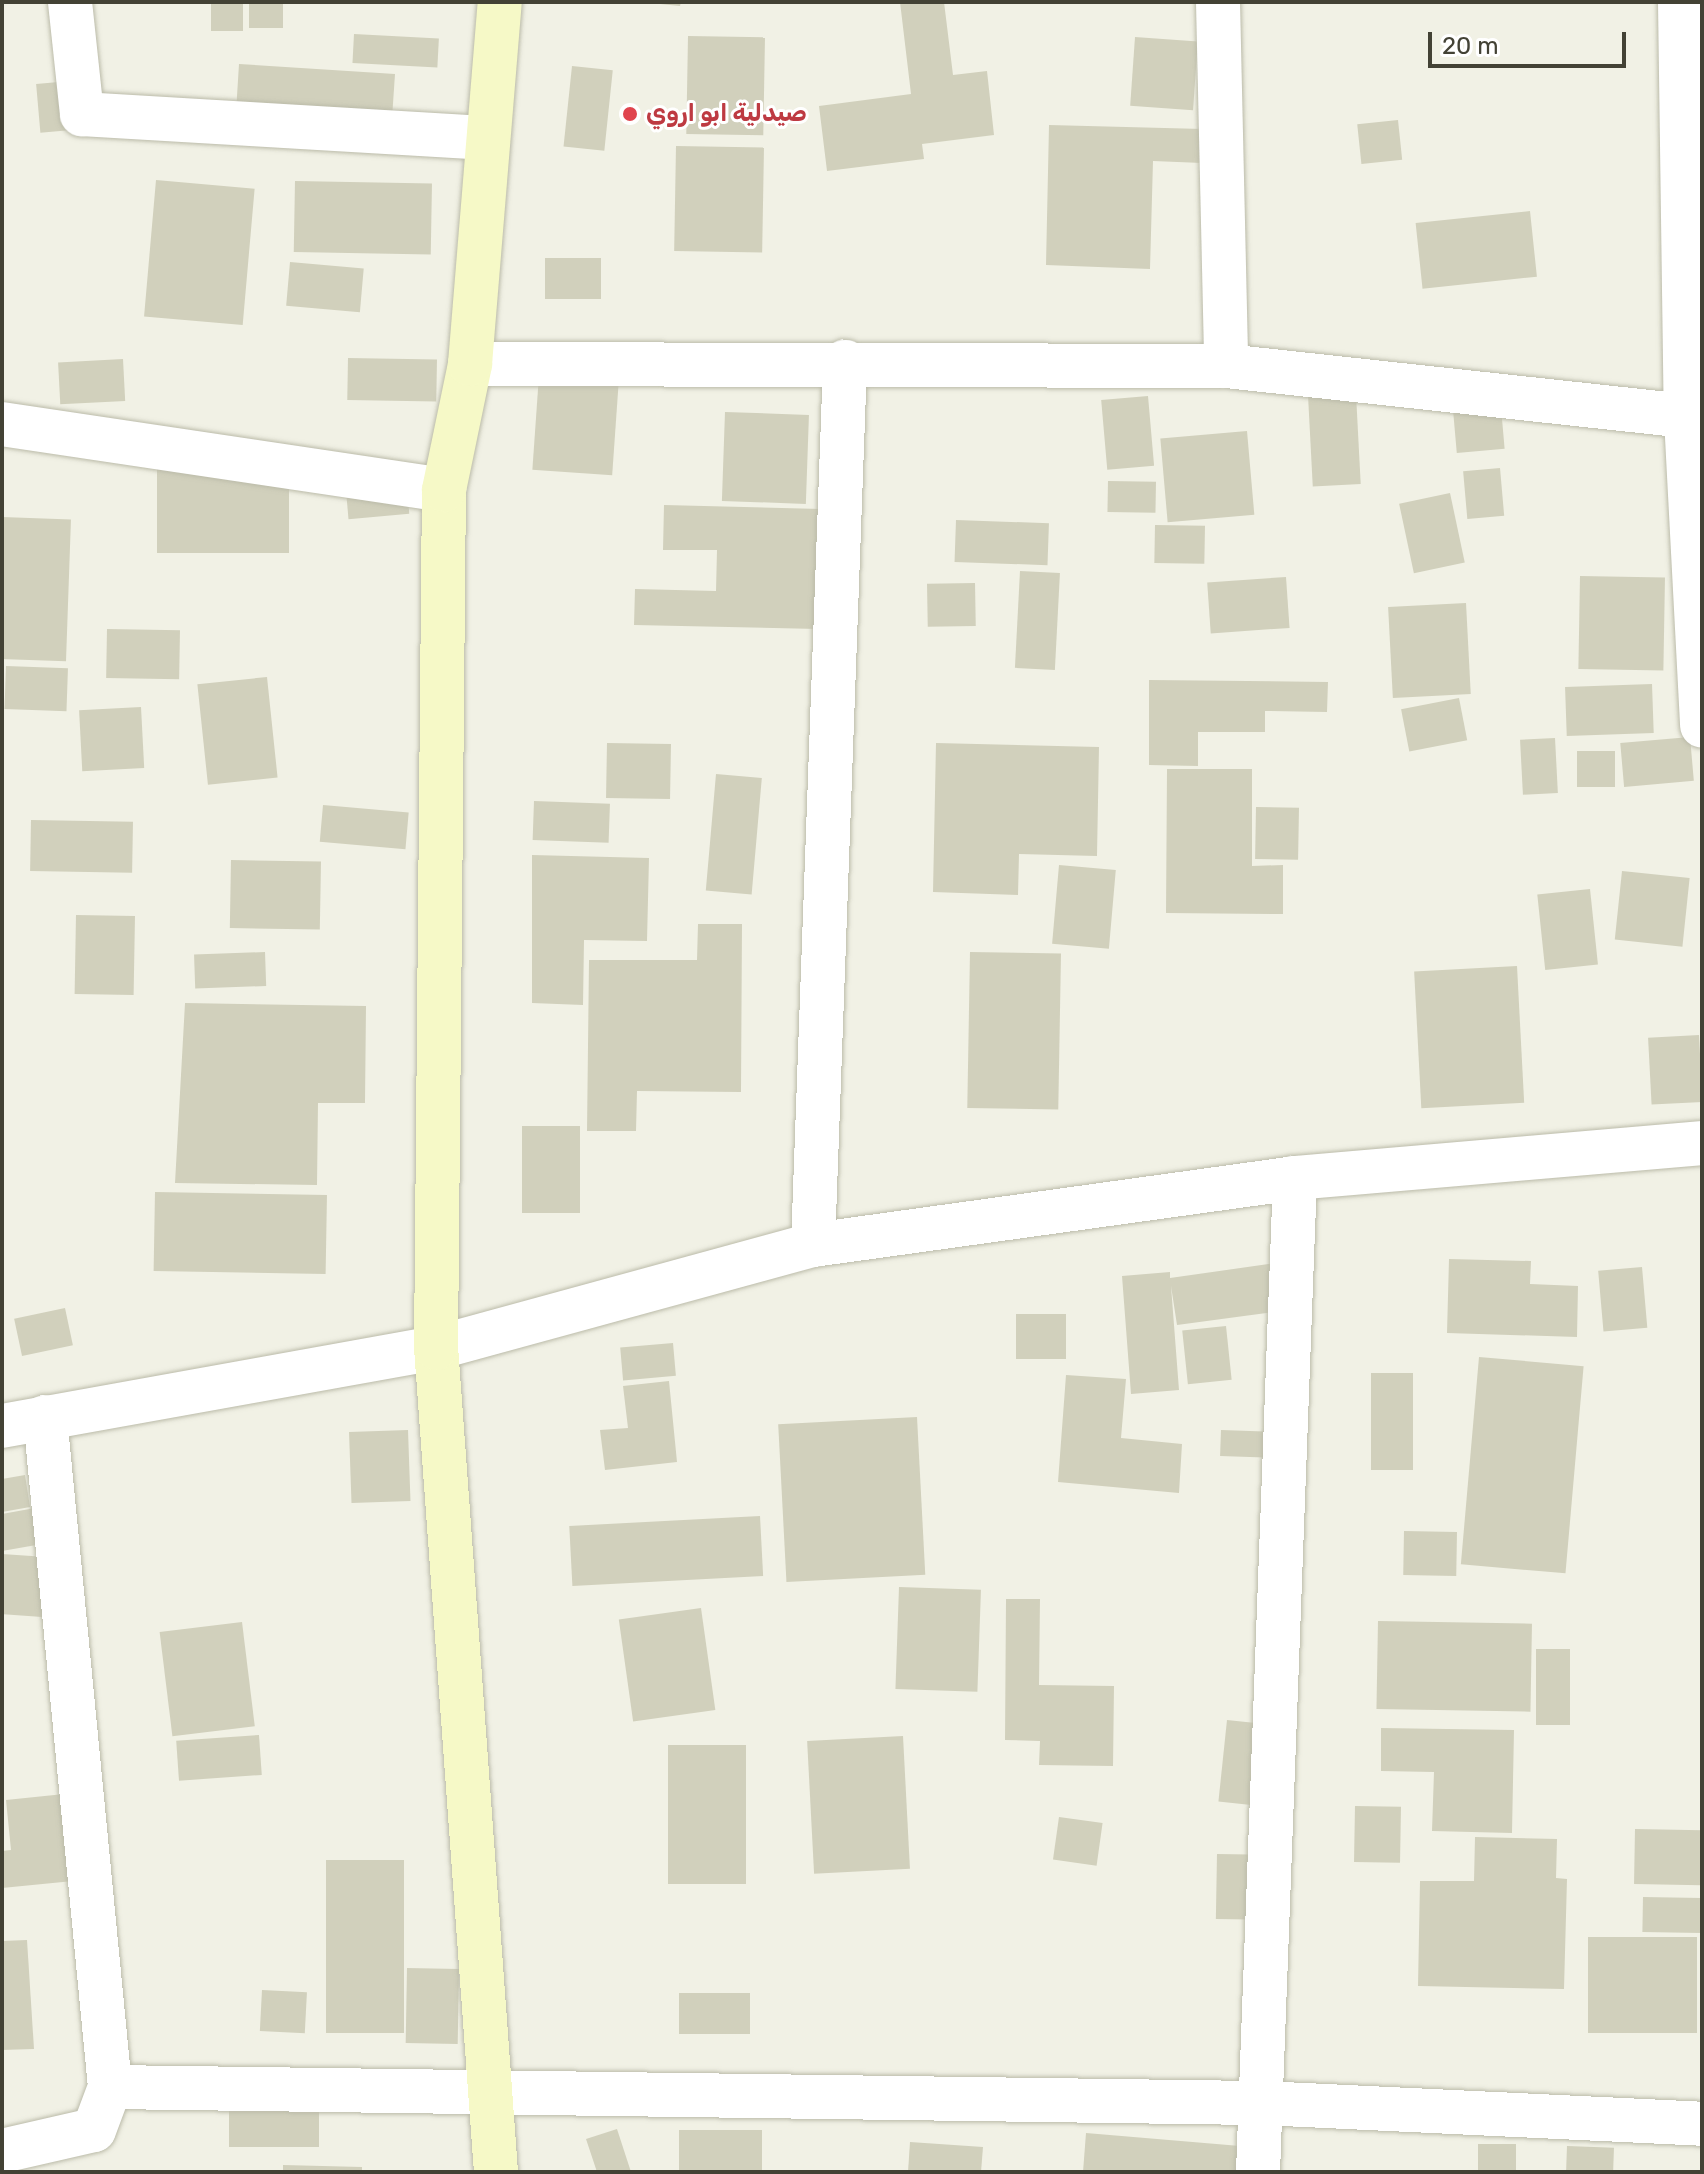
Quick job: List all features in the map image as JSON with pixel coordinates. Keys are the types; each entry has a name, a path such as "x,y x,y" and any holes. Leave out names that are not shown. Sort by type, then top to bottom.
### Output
{"street":[{"path":"70,2 82,114 487,138"},
{"path":"496,2172 436,1348 444,490 470,364 500,2"},
{"path":"1218,2 1226,366"},
{"path":"1680,2 1702,726"},
{"path":"470,364 845,362 1226,366 1694,418"},
{"path":"813,1245 845,362"},
{"path":"2,424 444,490"},
{"path":"2,1426 436,1348 813,1245 1295,1178 1702,1143"},
{"path":"1258,2172 1295,1178"},
{"path":"2,2151 94,2130 110,2087 45,1417"},
{"path":"110,2087 490,2087 1262,2103 1702,2124"}],"building":[{"path":"211,2 243,2 243,31 211,31"},
{"path":"249,2 283,2 283,28 249,28"},
{"path":"660,2 681,2 680,6"},
{"path":"900,2 944,2 953,75 987,71 994,135 922,144 924,159 827,171 819,106 911,94"},
{"path":"354,34 439,38 437,67 352,63"},
{"path":"688,36 765,37 763,135 686,134"},
{"path":"1135,37 1198,41 1193,110 1130,106"},
{"path":"239,64 395,74 391,133 234,143"},
{"path":"572,66 613,70 604,151 564,147"},
{"path":"70,81 74,130 40,133 36,84"},
{"path":"1398,120 1402,160 1361,164 1357,124"},
{"path":"1049,125 1203,129 1202,163 1153,161 1150,269 1046,265"},
{"path":"676,146 764,148 762,253 674,251"},
{"path":"156,180 255,189 243,325 144,316"},
{"path":"295,181 432,183 431,254 294,252"},
{"path":"1530,211 1537,277 1423,289 1416,223"},
{"path":"545,258 601,258 601,299 545,299"},
{"path":"290,262 364,268 360,312 286,306"},
{"path":"348,358 437,360 436,402 347,400"},
{"path":"123,359 125,401 60,404 58,362"},
{"path":"539,375 619,381 612,475 532,470"},
{"path":"1356,394 1361,484 1313,486 1308,397"},
{"path":"1148,396 1154,466 1107,470 1101,400"},
{"path":"1500,396 1505,449 1457,453 1452,400"},
{"path":"725,412 809,415 806,504 722,501"},
{"path":"1247,431 1254,515 1168,522 1160,439"},
{"path":"157,448 289,448 289,553 157,553"},
{"path":"405,465 409,514 349,519 344,470"},
{"path":"1500,468 1504,516 1467,519 1463,471"},
{"path":"1108,481 1156,482 1155,513 1107,512"},
{"path":"1450,493 1465,562 1414,573 1399,504"},
{"path":"664,505 821,509 818,629 634,625 635,589 716,591 717,550 663,550"},
{"path":"2,517 71,519 66,661 2,659"},
{"path":"956,520 1049,523 1047,565 955,562"},
{"path":"1155,525 1205,526 1204,564 1154,563"},
{"path":"1020,571 1060,573 1055,670 1015,668"},
{"path":"1580,576 1665,577 1663,670 1578,669"},
{"path":"1286,577 1290,628 1211,633 1207,583"},
{"path":"975,583 976,626 928,627 927,584"},
{"path":"1466,603 1471,694 1393,698 1388,607"},
{"path":"107,629 180,630 179,679 106,678"},
{"path":"6,666 68,668 66,711 4,709"},
{"path":"267,677 278,777 208,785 197,684"},
{"path":"1149,680 1328,682 1327,712 1265,711 1265,732 1198,732 1198,766 1149,765"},
{"path":"1652,684 1654,733 1567,736 1565,687"},
{"path":"1459,698 1467,740 1409,751 1401,709"},
{"path":"141,707 144,768 82,771 79,710"},
{"path":"1690,737 1694,781 1624,787 1620,743"},
{"path":"1555,738 1558,793 1523,795 1520,740"},
{"path":"607,743 671,744 670,799 606,798"},
{"path":"936,743 1099,747 1097,856 1019,854 1018,895 933,892"},
{"path":"1577,751 1615,751 1615,787 1577,787"},
{"path":"1167,769 1252,769 1252,866 1283,865 1283,914 1166,913"},
{"path":"716,774 762,778 752,895 706,891"},
{"path":"534,801 610,804 609,843 533,840"},
{"path":"323,805 409,812 405,849 320,842"},
{"path":"1256,807 1299,808 1298,860 1255,859"},
{"path":"31,820 133,822 132,873 30,871"},
{"path":"532,855 649,858 647,941 584,940 583,1005 532,1003"},
{"path":"231,860 321,862 320,930 230,928"},
{"path":"1059,865 1116,870 1109,949 1052,944"},
{"path":"1622,871 1690,878 1682,947 1615,940"},
{"path":"1590,889 1598,965 1545,970 1537,895"},
{"path":"76,915 135,916 134,995 75,994"},
{"path":"698,924 742,924 741,1092 637,1091 636,1131 587,1131 589,960 697,960"},
{"path":"265,952 266,986 195,988 194,954"},
{"path":"970,952 1061,954 1058,1110 967,1108"},
{"path":"1517,966 1524,1103 1421,1108 1414,971"},
{"path":"185,1003 366,1006 365,1103 318,1103 317,1185 175,1183"},
{"path":"1699,1035 1702,1102 1652,1105 1648,1038"},
{"path":"522,1126 580,1126 580,1213 522,1213"},
{"path":"155,1192 327,1195 326,1274 154,1271"},
{"path":"1449,1259 1531,1261 1530,1284 1578,1286 1577,1337 1447,1333"},
{"path":"1297,1260 1304,1308 1177,1325 1171,1286 1179,1390 1131,1394 1122,1276 1170,1272 1170,1278"},
{"path":"1642,1267 1647,1328 1603,1332 1598,1271"},
{"path":"65,1308 73,1345 22,1356 14,1319"},
{"path":"1016,1314 1066,1314 1066,1359 1016,1359"},
{"path":"1226,1326 1232,1380 1188,1384 1182,1331"},
{"path":"673,1343 676,1376 623,1380 620,1348"},
{"path":"1479,1357 1584,1366 1565,1573 1461,1564"},
{"path":"1371,1373 1413,1373 1413,1470 1371,1470"},
{"path":"1066,1375 1126,1379 1121,1438 1182,1444 1179,1493 1058,1482"},
{"path":"669,1381 677,1462 605,1470 600,1430 628,1428 623,1386"},
{"path":"917,1417 925,1575 786,1582 778,1424"},
{"path":"408,1430 410,1501 352,1503 349,1432"},
{"path":"1221,1430 1293,1433 1292,1458 1220,1456"},
{"path":"25,1475 30,1507 2,1512 2,1479"},
{"path":"35,1508 42,1544 2,1551 2,1514"},
{"path":"760,1516 763,1576 572,1586 569,1526"},
{"path":"1404,1531 1457,1532 1456,1576 1403,1575"},
{"path":"2,1554 50,1557 46,1617 2,1614"},
{"path":"899,1587 981,1590 977,1692 895,1689"},
{"path":"1006,1599 1040,1599 1039,1685 1114,1686 1113,1766 1039,1765 1040,1741 1005,1740"},
{"path":"701,1608 715,1710 633,1722 619,1620"},
{"path":"1378,1621 1532,1624 1530,1712 1376,1709"},
{"path":"242,1622 255,1726 172,1736 160,1632"},
{"path":"1536,1649 1570,1649 1570,1725 1536,1725"},
{"path":"1227,1720 1281,1726 1272,1807 1218,1802"},
{"path":"1381,1728 1514,1730 1512,1833 1432,1831 1434,1772 1381,1771"},
{"path":"259,1735 262,1775 179,1781 176,1741"},
{"path":"903,1736 910,1869 814,1874 807,1741"},
{"path":"668,1745 746,1745 746,1884 668,1884"},
{"path":"64,1794 73,1881 2,1888 2,1851 11,1850 6,1800"},
{"path":"1355,1806 1401,1807 1400,1863 1354,1862"},
{"path":"1059,1817 1103,1823 1097,1866 1053,1860"},
{"path":"1635,1829 1702,1830 1701,1885 1634,1884"},
{"path":"1475,1837 1557,1839 1556,1878 1567,1879 1564,1989 1418,1986 1420,1881 1474,1881"},
{"path":"1217,1854 1267,1855 1266,1920 1216,1919"},
{"path":"326,1860 404,1860 404,2033 326,2033"},
{"path":"1643,1897 1702,1898 1701,1933 1642,1932"},
{"path":"1588,1937 1697,1937 1697,2033 1588,2033"},
{"path":"27,1940 34,2049 2,2050 2,1941"},
{"path":"407,1968 459,1969 458,2044 406,2043"},
{"path":"262,1990 307,1992 305,2033 260,2031"},
{"path":"679,1993 750,1993 750,2034 679,2034"},
{"path":"229,2103 319,2103 319,2147 229,2147"},
{"path":"617,2129 631,2172 597,2172 586,2139"},
{"path":"679,2130 762,2130 762,2172 679,2172"},
{"path":"1086,2133 1240,2146 1238,2172 1083,2172"},
{"path":"910,2142 983,2147 981,2172 908,2172"},
{"path":"1478,2144 1516,2144 1516,2172 1478,2172"},
{"path":"1567,2146 1614,2148 1613,2172 1566,2172"},
{"path":"283,2165 362,2167 362,2172 283,2172"}],"place":[{"name":"صيدلية ابو اروي","path":"630,114"}]}
